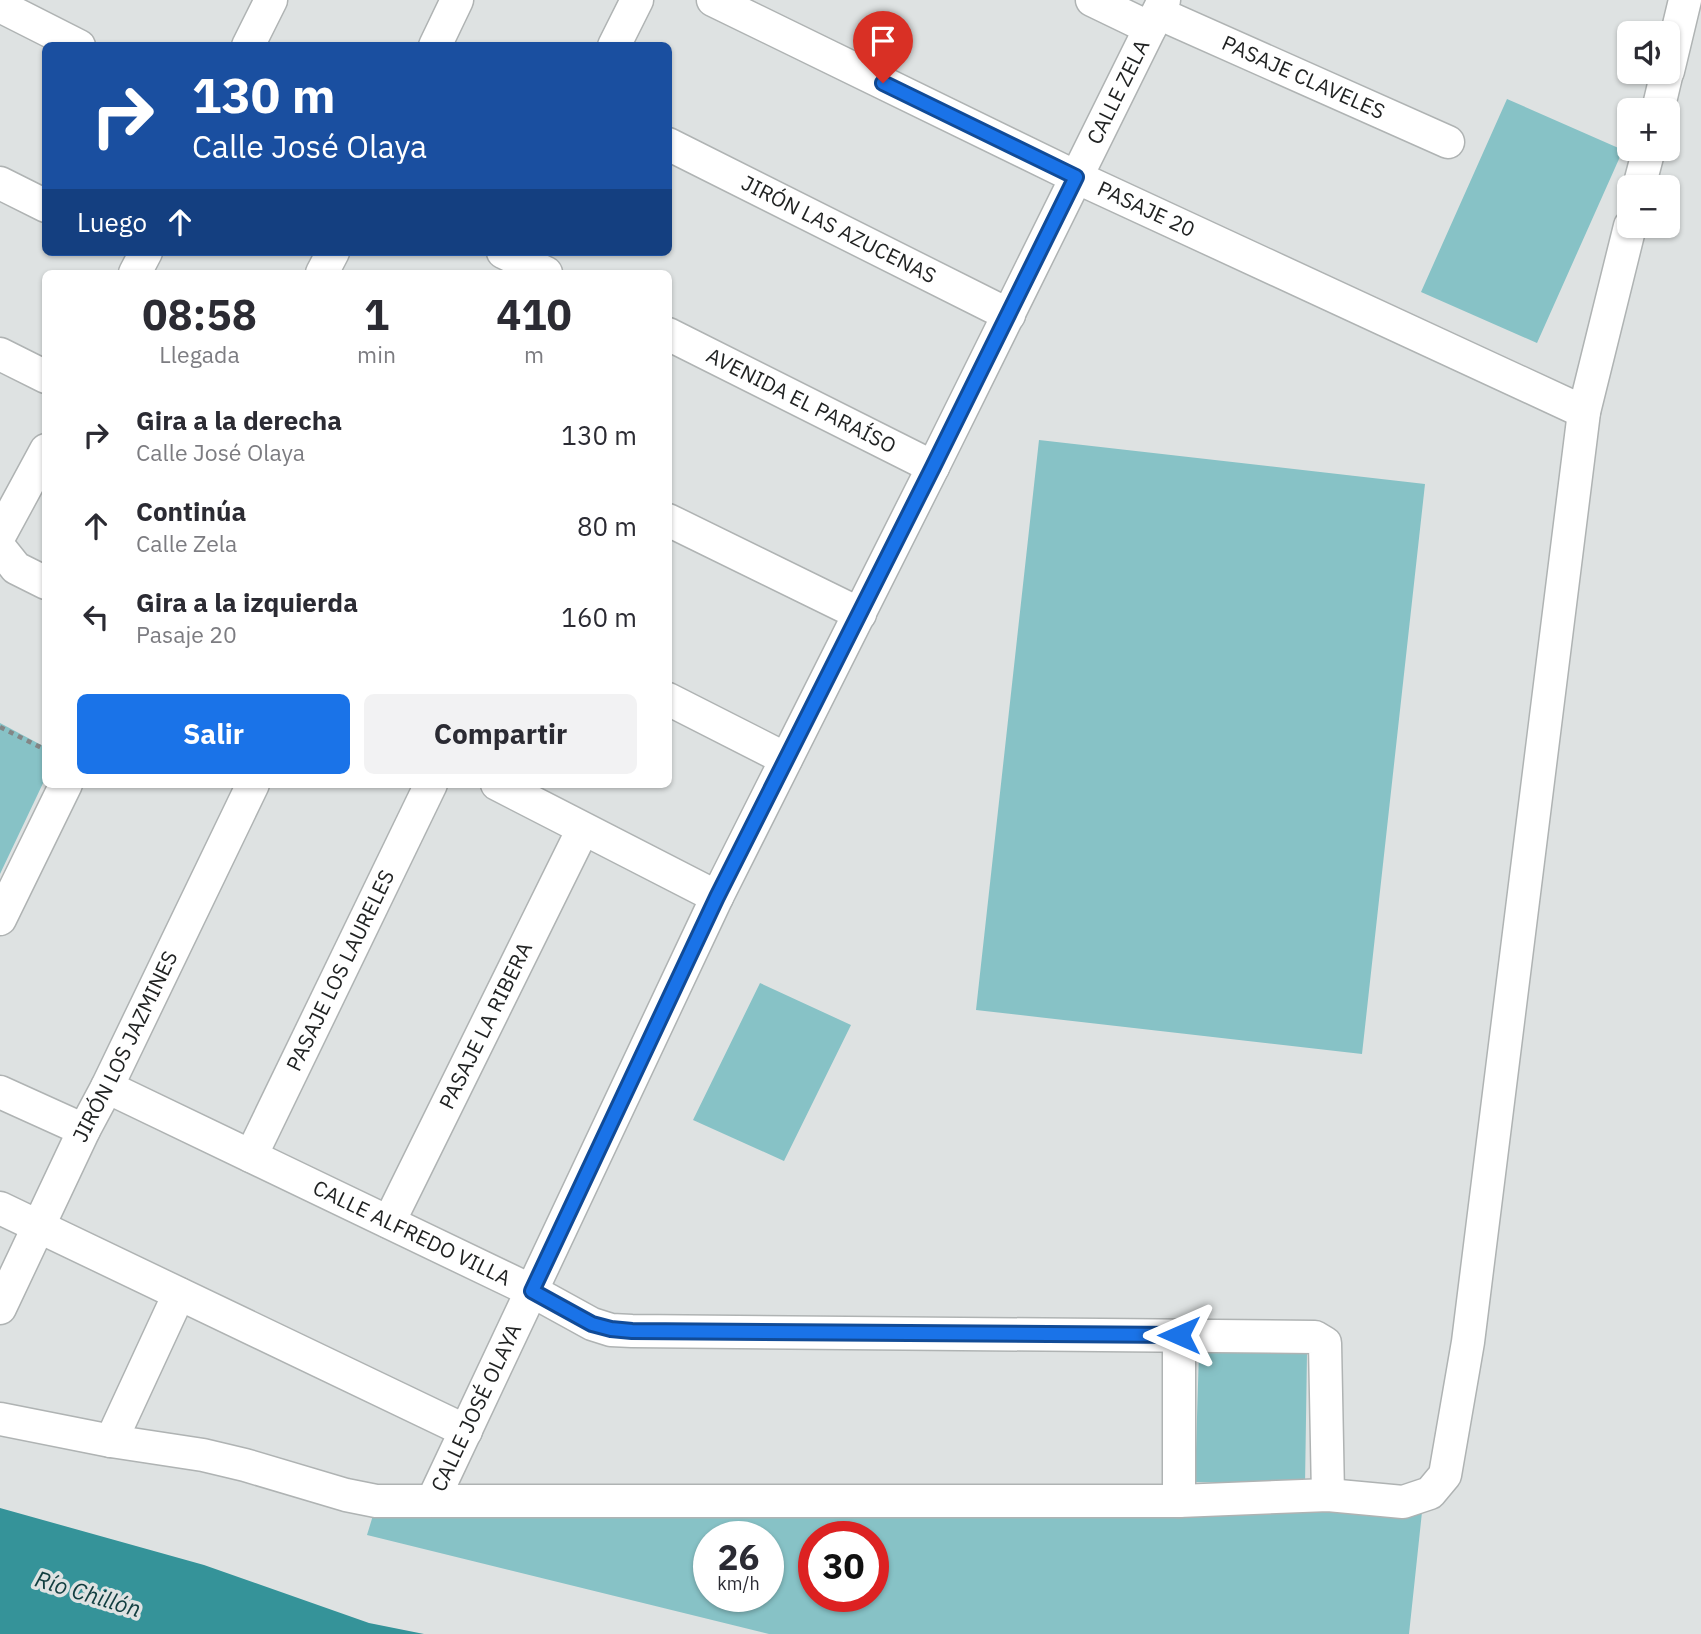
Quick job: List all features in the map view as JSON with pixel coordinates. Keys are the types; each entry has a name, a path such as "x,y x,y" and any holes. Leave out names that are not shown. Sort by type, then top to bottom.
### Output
{"street":[{"path":"250,42 271,0"},
{"path":"437,42 457,0"},
{"path":"616,42 636,0"},
{"name":"PASAJE 20","path":"713,0 1076,177 1584,412"},
{"name":"PASAJE CLAVELES","path":"1092,0 1157,14 1448,142"},
{"path":"1680,21 1685,0"},
{"path":"0,6 71,42"},
{"name":"CALLE ZELA","path":"717,897 1157,14"},
{"name":"JIRÓN LAS AZUCENAS","path":"672,146 1009,315"},
{"path":"0,183 42,204"},
{"path":"0,1419 111,1441 203,1455 376,1501 1179,1501 1328,1495 1403,1502 1430,1493 1445,1475 1468,1342 1584,412 1627,238"},
{"path":"506,258 537,270"},
{"name":"AVENIDA EL PARAÍSO","path":"672,336 933,467"},
{"path":"0,354 42,375"},
{"path":"0,535 42,457"},
{"path":"672,522 860,614"},
{"path":"0,548 16,568 42,581"},
{"path":"672,701 786,759"},
{"path":"0,919 64,788"},
{"name":"JIRÓN LOS JAZMINES","path":"0,1308 251,788"},
{"name":"PASAJE LOS LAURELES","path":"251,1156 429,788"},
{"path":"505,788 717,897"},
{"name":"PASAJE LA RIBERA","path":"389,1222 583,829"},
{"name":"CALLE JOSÉ OLAYA","path":"433,1500 717,897"},
{"name":"CALLE ALFREDO VILLA","path":"107,1087 532,1291 592,1324 611,1329 1315,1337 1325,1343 1328,1495"},
{"path":"0,1092 84,1130"},
{"path":"0,1208 466,1431"},
{"path":"111,1441 179,1294"},
{"path":"1179,1335 1179,1501"}],"path":[{"path":"0,727 42,748"}],"shaded area":[{"path":"1507,99 1617,147 1618,161 1537,343 1421,292"},
{"path":"1039,440 1425,484 1362,1054 976,1010"},
{"path":"0,723 42,745 42,785 0,874"},
{"path":"760,983 851,1025 784,1161 693,1120"},
{"path":"1199,1352 1307,1353 1305,1485 1195,1482"},
{"path":"374,1512 1422,1512 1409,1634 769,1634 367,1535"}],"water":[{"name":"Río Chillón","path":"0,1508 204,1565 369,1623 424,1634 0,1634"}],"route":[{"path":"883,83 1076,177 717,897 532,1291 592,1324 632,1331 1179,1335"}]}
